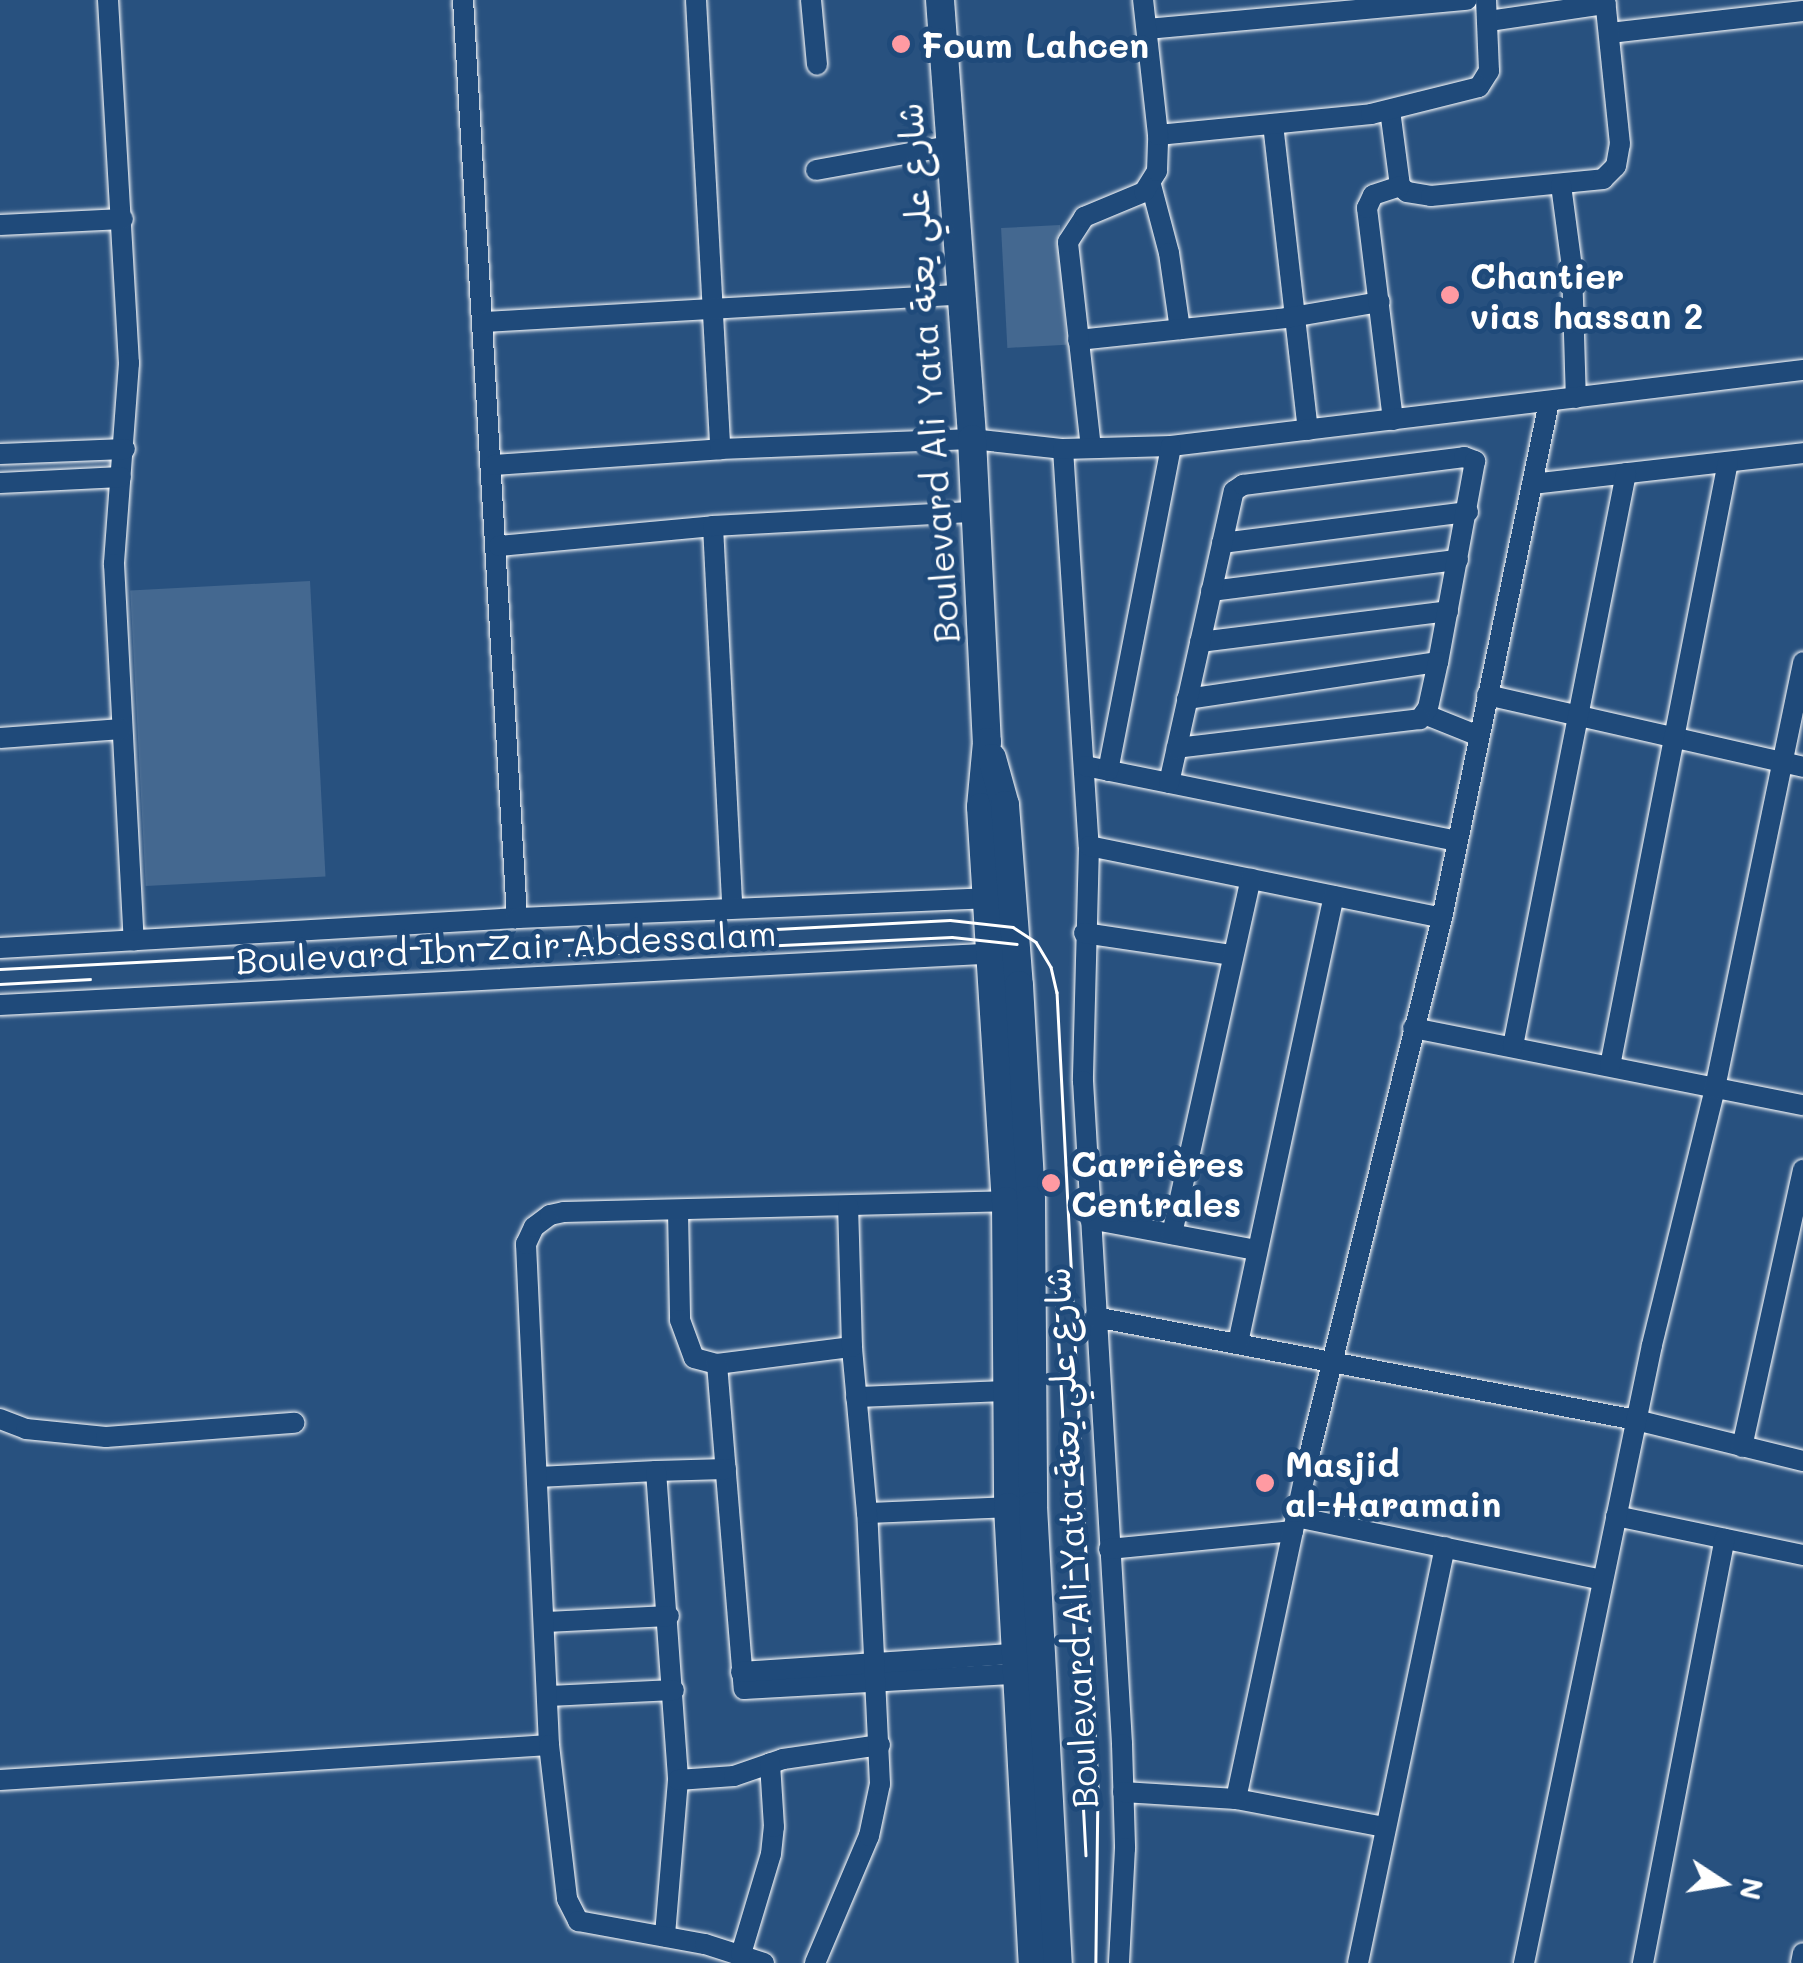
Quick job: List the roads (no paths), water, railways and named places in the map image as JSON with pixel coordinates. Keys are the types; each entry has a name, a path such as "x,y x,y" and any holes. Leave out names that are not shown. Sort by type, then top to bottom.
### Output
{"main road":[{"name":"Boulevard Ali Yata شارع علي يعتة","path":"940,0 976,512 987,742 981,807 1000,898 1003,953 1008,1507 1033,1963"},
{"name":"Boulevard Ali Yata شارع علي يعتة","path":"1003,953 1031,1200 1034,1524 1058,1963"}],"street":[{"path":"108,0 129,363 114,564 134,940"},
{"path":"464,0 486,322 518,918"},
{"path":"696,0 720,449"},
{"path":"811,0 816,65"},
{"path":"1092,448 1068,242 1084,217 1123,203 1151,185 1157,171 1158,135 1144,0"},
{"path":"1146,29 1316,7 1467,0"},
{"path":"1158,135 1390,110 1484,84 1489,71 1488,11 1605,2 1620,144 1616,166 1603,179 1431,196 1407,192 1400,186 1390,110"},
{"path":"1610,33 1803,11"},
{"path":"1273,124 1308,430"},
{"path":"816,170 950,146"},
{"path":"1151,185 1169,253 1180,329"},
{"path":"1561,185 1572,267 1576,398"},
{"path":"1393,420 1368,202 1380,191 1400,186"},
{"path":"0,225 122,219"},
{"path":"486,322 959,294"},
{"path":"1078,340 1296,316 1380,302"},
{"path":"494,465 720,449 972,439 1063,449 1171,446 1803,370"},
{"path":"1236,1799 1332,1360 1442,918 1549,402"},
{"path":"1108,771 1171,446"},
{"path":"0,454 125,448"},
{"name":"Boulevard Ali Yata شارع علي يعتة","path":"1063,449 1089,846 1083,1081 1124,1792 1124,1892 1118,1963"},
{"path":"1532,484 1803,453"},
{"path":"1169,783 1176,748 1222,542 1231,496 1243,486 1464,457 1475,462 1438,662 1424,714 1414,721 1176,748"},
{"path":"1610,1066 1728,462"},
{"path":"1513,1046 1626,473"},
{"path":"0,483 122,477"},
{"path":"499,546 713,526 976,512"},
{"path":"1222,542 1468,512"},
{"path":"713,526 732,908"},
{"path":"1211,591 1458,560"},
{"path":"1200,642 1448,611"},
{"path":"1188,699 1438,662"},
{"path":"1524,1963 1636,1420 1715,1088 1803,662"},
{"path":"1487,695 1803,767"},
{"path":"1424,714 1479,736"},
{"path":"0,738 122,729"},
{"path":"1085,766 1457,841"},
{"path":"1089,846 1442,918"},
{"path":"1172,1234 1251,879"},
{"path":"1238,1343 1334,896"},
{"name":"Boulevard Ibn Zair Abdessalam","path":"0,948 518,918 1000,898"},
{"path":"1084,933 1232,955"},
{"name":"Boulevard Ibn Zair Abdessalam","path":"0,1005 1003,953"},
{"path":"1413,1028 1803,1105"},
{"path":"1742,1447 1803,1170"},
{"path":"764,1963 665,1936 585,1925 574,1915 567,1900 550,1745 526,1244 534,1227 550,1214 564,1212 1006,1201"},
{"path":"815,1963 869,1836 880,1784 866,1513 852,1346 848,1206"},
{"path":"678,1211 684,1336 694,1358 717,1364 852,1346"},
{"path":"1090,1219 1256,1250"},
{"path":"1095,1317 1636,1420 1803,1462"},
{"path":"717,1364 741,1672 875,1672 1015,1664"},
{"path":"856,1397 1007,1390"},
{"path":"0,1419 26,1428 106,1437 294,1423"},
{"path":"538,1477 726,1469"},
{"path":"656,1472 678,1780 665,1936"},
{"path":"866,1513 1008,1507"},
{"path":"1616,1516 1803,1555"},
{"path":"1109,1548 1295,1524 1445,1547 1603,1580"},
{"path":"1643,1963 1725,1539"},
{"path":"1358,1963 1445,1547"},
{"path":"546,1622 669,1616"},
{"path":"549,1696 674,1690"},
{"path":"0,1780 550,1745"},
{"path":"678,1780 734,1776 770,1762 880,1745"},
{"path":"741,1954 770,1854 774,1827 770,1762"},
{"path":"1124,1792 1236,1799 1384,1827"},
{"path":"1801,1963 1803,1953"}],"tram line":[{"path":"0,969 950,920 1013,927 1036,942 1051,967 1057,992 1098,1788 1096,1963"},
{"path":"569,955 952,937 1017,944"},
{"path":"0,984 90,979"},
{"path":"1055,1270 1086,1855"}],"place":[{"name":"Foum Lahcen","path":"901,44"},
{"name":"Chantier vias hassan 2","path":"1450,295"},
{"name":"Carrières Centrales","path":"1051,1183"},
{"name":"Masjid al-Haramain","path":"1265,1483"}]}
